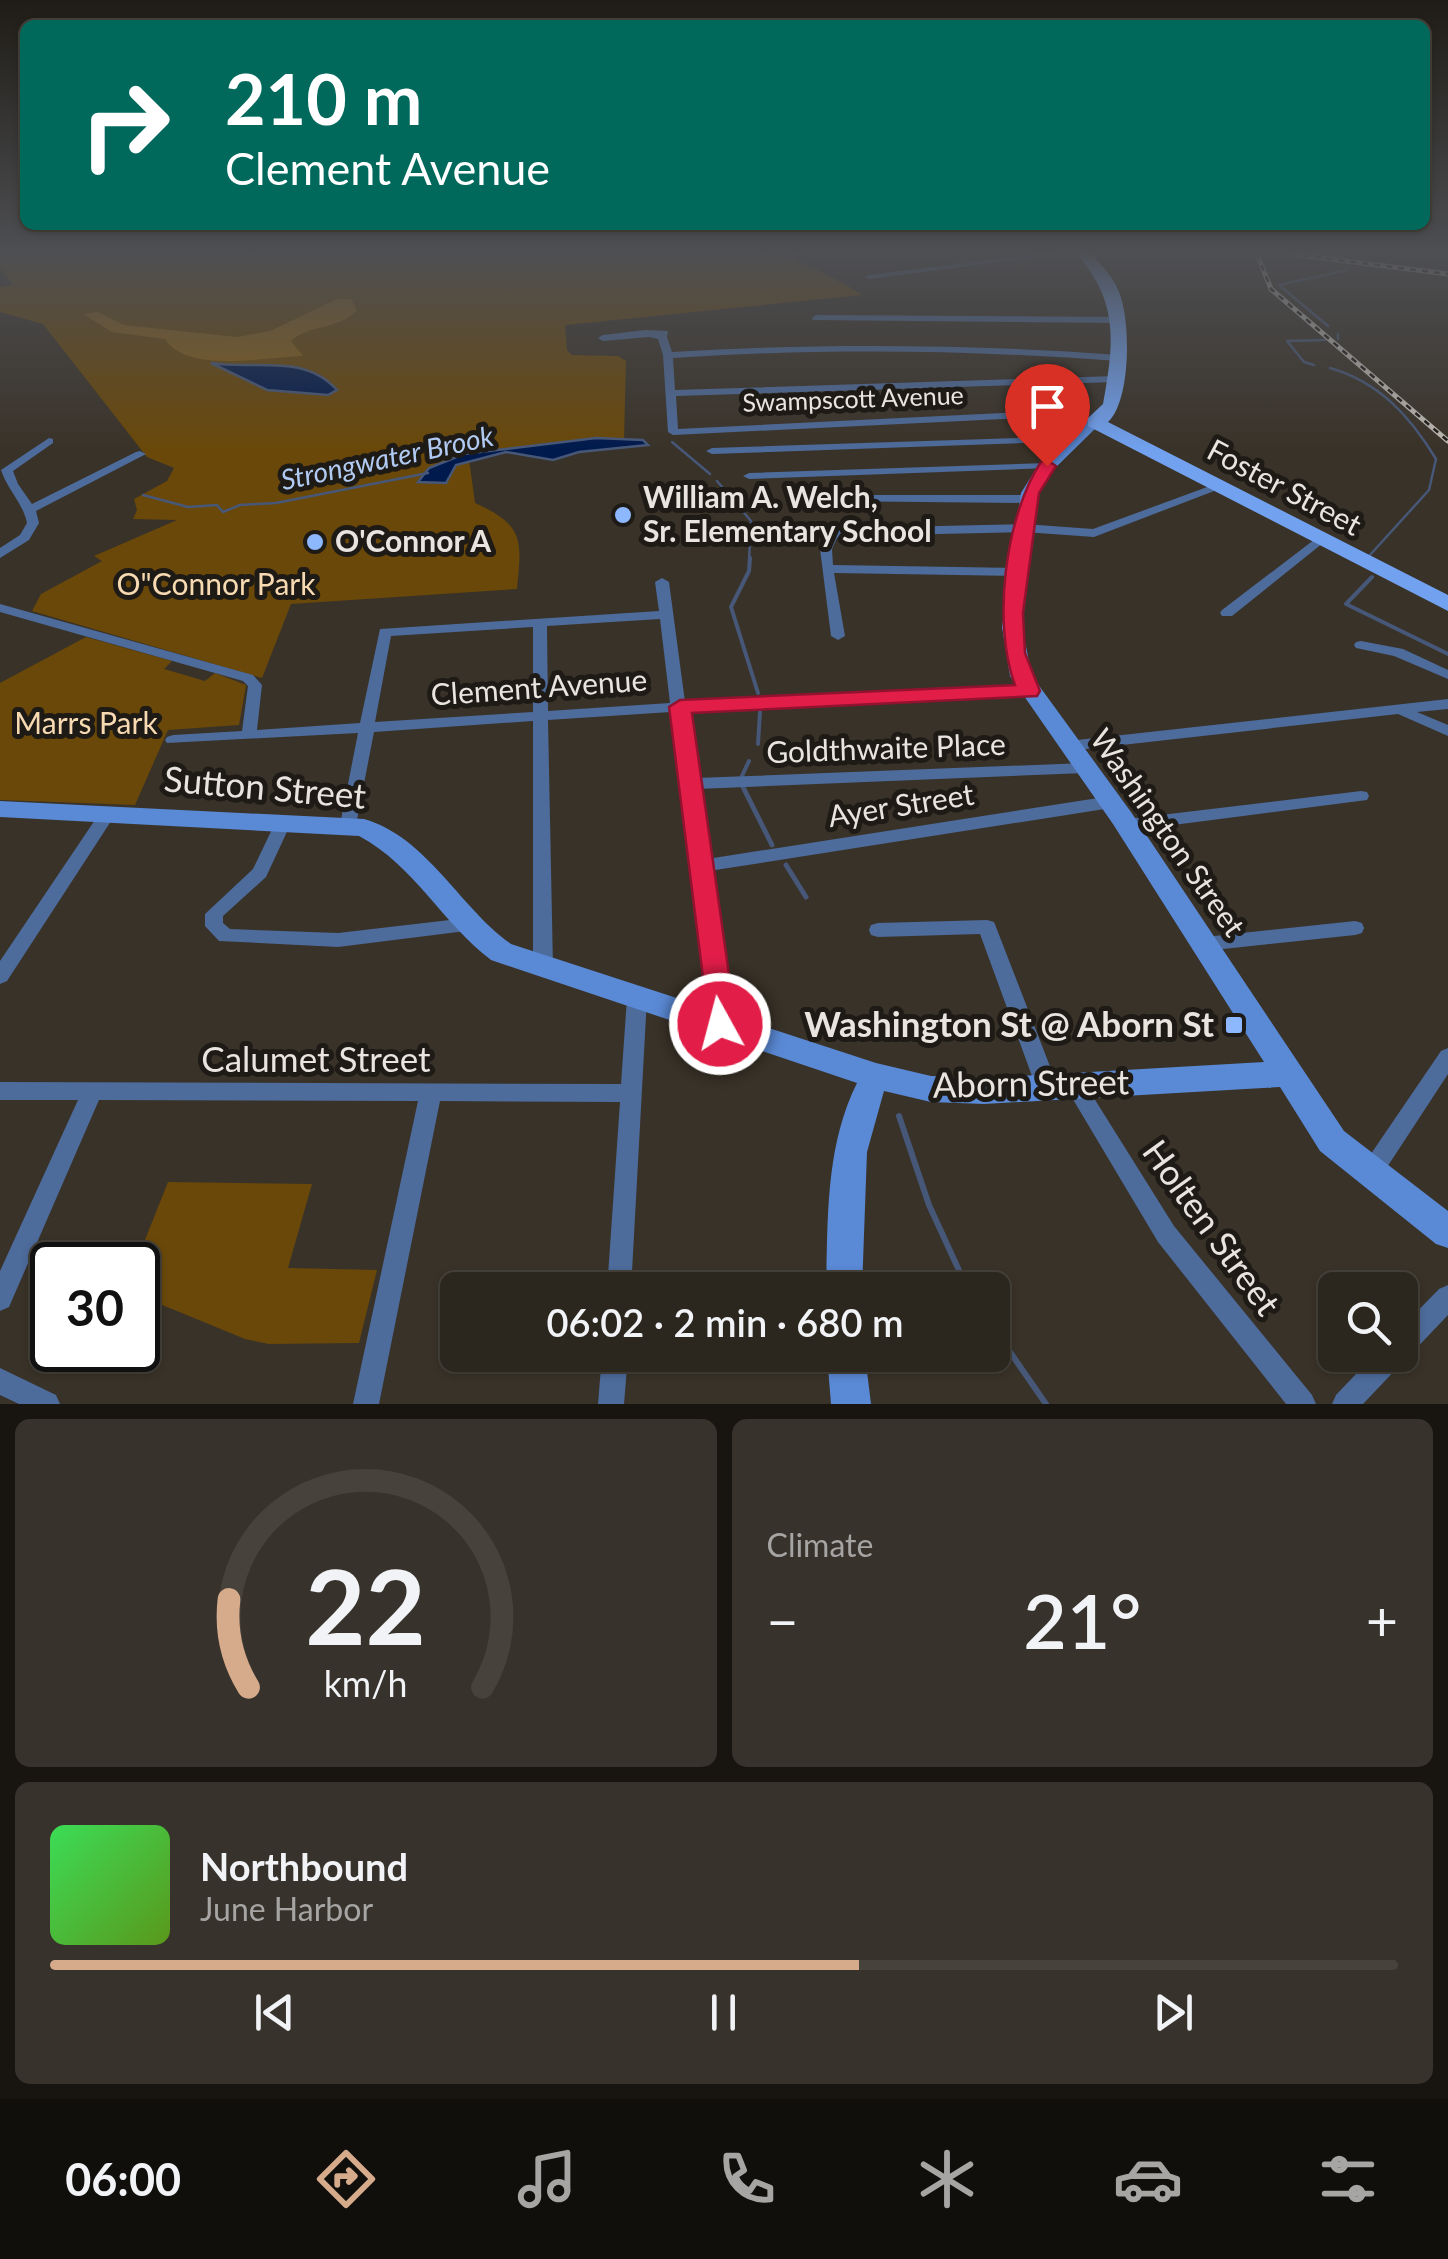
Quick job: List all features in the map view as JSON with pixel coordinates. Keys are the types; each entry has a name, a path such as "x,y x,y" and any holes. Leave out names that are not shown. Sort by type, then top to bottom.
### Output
{"main road":[{"path":"1094,423 1115,379 1121,320"},
{"name":"Foster Street","path":"1094,423 1448,604"}],"street":[{"path":"1048,320 1121,320"},
{"path":"603,338 662,337 672,393 1115,379"},
{"path":"668,356 768,349 965,350 1119,358"},
{"path":"965,350 980,382"},
{"name":"Swampscott Avenue","path":"672,393 673,432 1064,414 1094,423"},
{"path":"712,451 1094,423"},
{"name":"Washington Street","path":"1094,423 1047,466 1029,498 1012,634 1017,664 1029,691 1127,825 1332,1142 1448,1232"},
{"path":"0,554 30,531 30,509 10,481 7,470 49,441"},
{"path":"750,450 752,476 1047,466"},
{"path":"30,509 140,454"},
{"path":"838,636 827,569 828,541 838,533 1024,528 1100,532 1218,486"},
{"path":"829,499 1029,498"},
{"path":"1227,613 1319,540"},
{"path":"827,569 1018,572"},
{"path":"662,582 720,1024"},
{"path":"2,611 248,678 256,685 249,735"},
{"path":"348,826 385,632 665,615"},
{"path":"540,622 542,967"},
{"path":"1361,645 1398,652 1448,675"},
{"name":"Clement Avenue","path":"174,740 680,707 1029,691"},
{"path":"1068,746 1448,704"},
{"path":"1400,710 1448,731"},
{"name":"Goldthwaite Place","path":"690,784 1085,768"},
{"path":"1127,825 1361,796"},
{"name":"Ayer Street","path":"700,866 1111,802"},
{"name":"Sutton Street","path":"0,808 284,821 348,826 378,834 397,847 467,926 501,952 876,1076"},
{"path":"0,976 108,814"},
{"path":"284,821 260,873 214,914 214,926 226,936 357,939 467,926"},
{"name":"Holten Street","path":"878,930 986,927 1060,1086 1166,1234 1303,1404"},
{"path":"1205,944 1355,928"},
{"path":"0,943 21,944"},
{"path":"620,1272 637,998"},
{"path":"1370,1174 1448,1057"},
{"name":"Aborn Street","path":"876,1076 952,1091 1286,1074"},
{"path":"845,1272 851,1160 865,1094 876,1076"},
{"name":"Calumet Street","path":"0,1091 632,1093"},
{"path":"0,1300 92,1092"},
{"path":"366,1404 431,1092"},
{"path":"1418,1328 1448,1297"},
{"path":"612,1404 614,1372"},
{"path":"848,1372 851,1404"},
{"path":"1345,1404 1376,1372"},
{"path":"0,1381 47,1404"}],"green space":[{"name":"O\"Connor Park","path":"27,320 619,320 565,325 567,350 572,355 618,356 626,361 624,441 468,452 475,503 503,519 516,536 517,589 291,604 262,678 32,611 41,594 102,561 94,556 177,520 133,519 137,510 134,499 167,481 174,468 147,457 43,324"},
{"name":"Marrs Park","path":"86,637 172,661 164,669 205,681 215,673 246,685 239,725 168,730 135,805 0,800 0,683"},
{"path":"168,1182 312,1184 288,1268 377,1270 359,1343 269,1344 245,1339 160,1304 160,1242 144,1242"}],"shaded area":[{"path":"92,320 237,337 270,331 294,320 344,320 291,341 303,356 228,361 190,357 165,339 112,332"}],"water":[{"path":"211,363 294,367 310,371 337,390 328,395 267,390"},
{"path":"596,438 643,440 648,445 579,452 553,460 506,452 456,465 446,483 418,482 429,468 464,454"}],"waterway":[{"path":"1320,320 1328,326"},
{"path":"1338,334 1338,339"},
{"path":"1314,365 1304,362 1287,341 1325,340"},
{"path":"1330,368 1364,382 1392,403 1436,459 1429,490 1370,555"},
{"name":"Strongwater Brook","path":"672,442 710,474"},
{"name":"Strongwater Brook","path":"143,495 188,507 217,505 223,512 240,505 276,503 428,473"},
{"name":"Strongwater Brook","path":"717,481 751,521 749,561"},
{"name":"Strongwater Brook","path":"750,558 749,571 731,607 758,693"},
{"path":"1372,577 1346,604 1448,654"},
{"name":"Strongwater Brook","path":"758,744 760,712"},
{"name":"Strongwater Brook","path":"741,778 749,761"},
{"name":"Strongwater Brook","path":"742,785 772,845"},
{"name":"Strongwater Brook","path":"786,865 806,897"},
{"name":"Strongwater Brook","path":"899,1116 929,1205 960,1272"},
{"name":"Strongwater Brook","path":"1010,1352 1046,1404"}],"railway":[{"path":"1307,320 1448,441"}],"place":[{"name":"William A. Welch, Sr. Elementary School","path":"623,515"},
{"name":"O'Connor A","path":"315,542"},
{"name":"Washington St @ Aborn St","path":"1234,1025"}],"route":[{"path":"720,1024 680,707 1029,691 1014,653 1013,613 1030,493 1047,466"}]}
